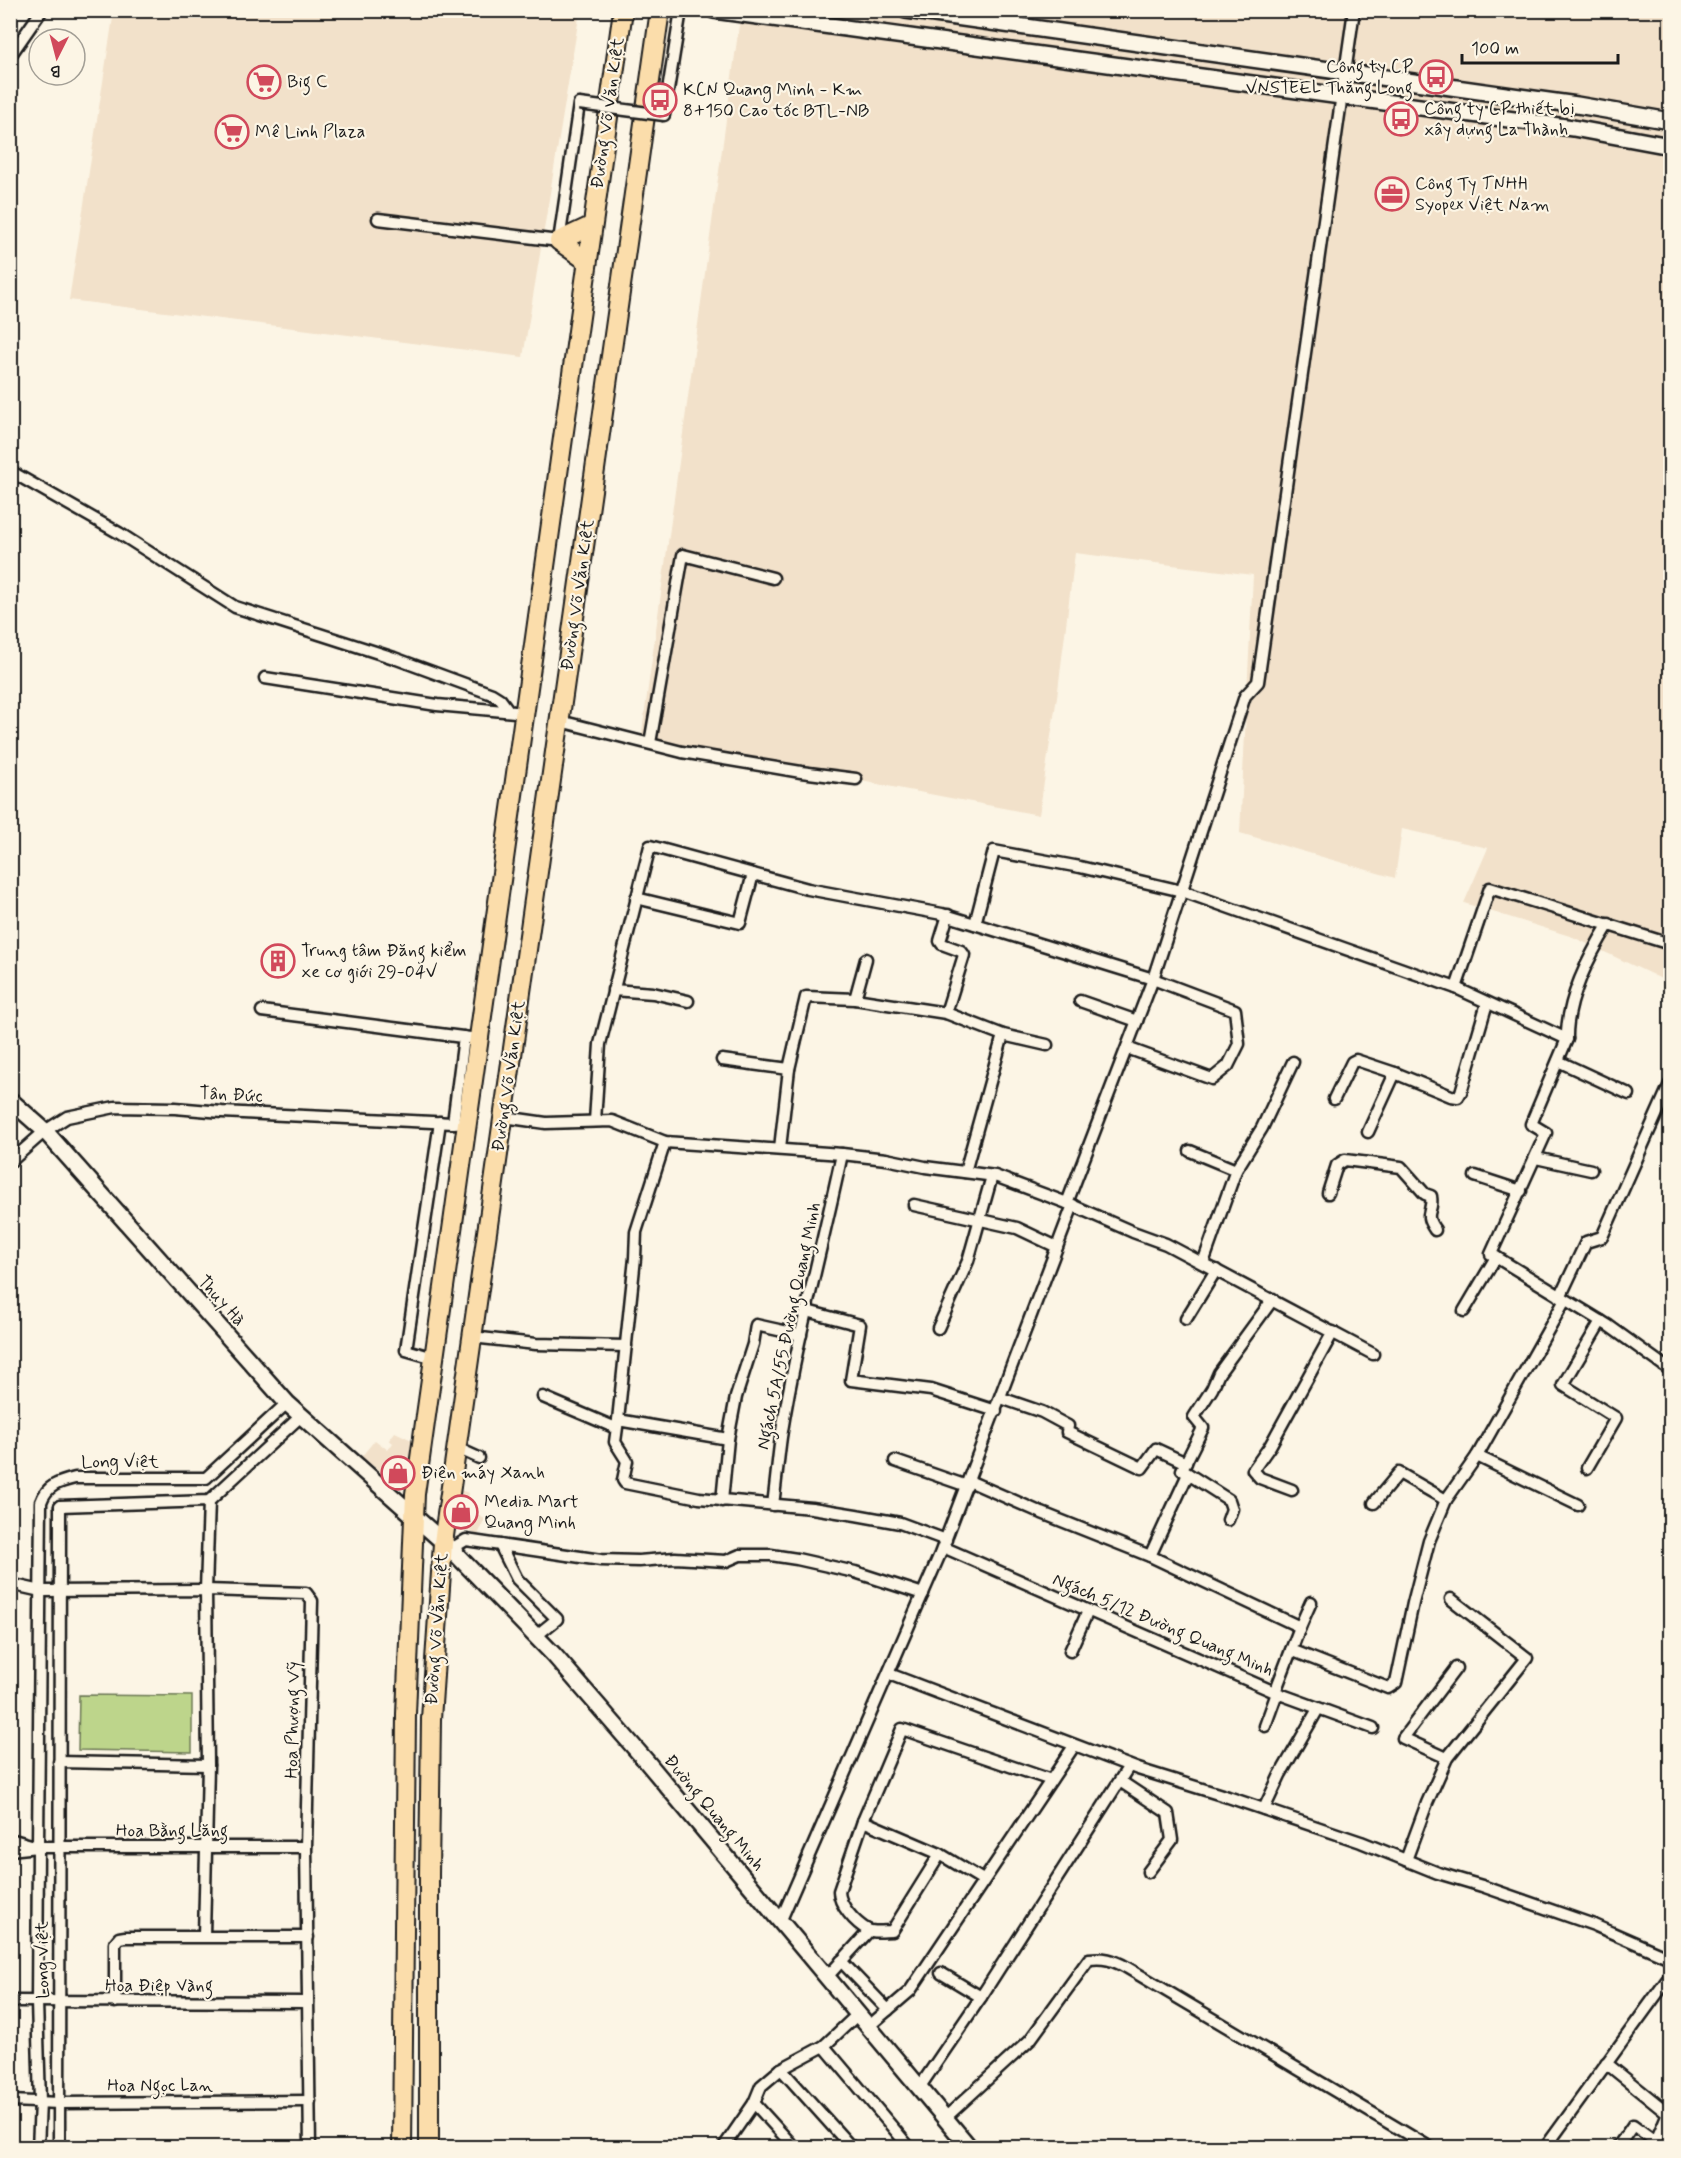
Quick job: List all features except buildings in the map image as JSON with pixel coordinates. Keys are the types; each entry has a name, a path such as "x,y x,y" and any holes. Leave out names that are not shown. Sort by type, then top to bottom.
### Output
{"highway":[{"name":"Đường Võ Văn Kiệt","path":"402,2148 406,1714 415,1494 434,1358 460,1123 516,712 556,480 586,229 623,10"},
{"name":"Đường Võ Văn Kiệt","path":"429,2148 431,1719 457,1448 660,10"},
{"path":"582,258 560,241 586,229"}],"street":[{"path":"10,56 42,10"},
{"path":"378,219 560,241 579,104 664,115 681,10"},
{"path":"714,10 1573,128 1671,146"},
{"path":"906,10 1577,105 1671,121"},
{"path":"780,1922 889,1674 968,1484 1058,1247 1070,1204 1153,979 1245,696 1258,682 1354,10"},
{"path":"10,471 119,533 235,608 394,658 492,694 516,712"},
{"path":"650,743 683,555 773,578"},
{"path":"265,678 437,705 516,712"},
{"path":"560,721 682,752 856,779"},
{"path":"595,1121 600,1044 650,846 808,889 948,915 1153,979 1235,1010 1239,1044 1228,1066 1212,1079 1127,1048"},
{"path":"975,924 994,851 1080,867 1182,891 1456,988 1567,1039"},
{"path":"636,898 740,923 753,874"},
{"path":"1456,988 1490,888 1671,944"},
{"path":"946,1014 964,955 961,951 942,944 940,941 948,915"},
{"path":"1609,924 1583,971 1566,1030 1567,1039 1531,1124 1546,1133 1491,1254 1601,1321 1671,1370"},
{"path":"855,999 867,959"},
{"path":"613,990 653,993 688,1001"},
{"path":"780,1149 789,1069 806,997 855,999 946,1014 1003,1035 1047,1045"},
{"path":"1080,1001 1137,1021"},
{"path":"1334,1099 1352,1062 1356,1060 1458,1097 1487,1003"},
{"path":"262,1011 471,1038"},
{"path":"965,1172 1003,1035"},
{"path":"722,1060 789,1069"},
{"path":"1558,1061 1629,1094"},
{"path":"1203,1263 1236,1170 1262,1128 1293,1062"},
{"path":"1368,1132 1395,1073"},
{"path":"1291,1650 1388,1688 1396,1683 1429,1541 1446,1500 1477,1456 1563,1298 1586,1242 1602,1237 1671,1084"},
{"name":"Thụy Hà","path":"10,1100 45,1131 287,1403 414,1518"},
{"name":"Tân Đức","path":"10,1162 45,1131 67,1117 115,1107 460,1123"},
{"path":"504,1117 546,1123 612,1121 664,1142 842,1154 992,1176 1070,1204 1166,1244 1373,1354"},
{"path":"434,1358 406,1350 440,1122"},
{"path":"617,1424 636,1232 664,1142"},
{"path":"1190,1151 1236,1170"},
{"name":"Ngách 5A/55 Đường Quang Minh","path":"773,1505 781,1436 801,1335 826,1233 842,1154"},
{"path":"1536,1158 1591,1170"},
{"path":"1328,1193 1337,1166 1345,1160 1384,1166 1396,1165 1401,1167 1425,1194 1431,1196 1433,1204 1428,1221 1435,1230"},
{"path":"938,1328 968,1261 992,1176"},
{"path":"1475,1176 1521,1191"},
{"path":"914,1205 1017,1228 1058,1247"},
{"path":"1464,1311 1496,1257"},
{"path":"1186,1319 1216,1270"},
{"path":"1150,1556 1203,1428 1194,1417 1212,1389 1219,1373 1273,1299"},
{"path":"807,1311 860,1325 851,1380 931,1390 996,1411"},
{"path":"1587,1468 1616,1418 1563,1385 1601,1321"},
{"path":"722,1501 728,1439 736,1397 753,1344 756,1325 801,1335"},
{"path":"1292,1490 1260,1478 1253,1470 1270,1446 1333,1332"},
{"path":"472,1337 536,1344 626,1347"},
{"path":"543,1397 617,1424 728,1439"},
{"path":"1001,1398 1042,1412 1068,1426 1067,1432 1142,1468 1156,1449 1229,1500 1232,1509 1228,1521"},
{"name":"Long Việt","path":"38,2148 41,1502 48,1487 75,1478 206,1478 287,1403"},
{"path":"48,1487 60,1506 209,1501 301,1416"},
{"name":"Ngách 5/12 Đường Quang Minh","path":"617,1424 615,1442 627,1461 623,1480 625,1483 722,1501 812,1508 900,1523 1088,1611 1276,1692 1373,1728"},
{"path":"457,1448 479,1458"},
{"path":"1477,1456 1578,1505"},
{"path":"896,1461 968,1484 1150,1556 1300,1627"},
{"path":"1374,1503 1399,1473 1446,1500"},
{"path":"204,1936 208,1765 206,1590 209,1501"},
{"name":"Long Việt","path":"59,2148 60,1506"},
{"name":"Đường Quang Minh","path":"414,1518 447,1546 536,1636 647,1762 970,2148"},
{"path":"447,1546 466,1540 566,1556 630,1561 675,1558 726,1561 740,1556 771,1555 855,1572 923,1594"},
{"path":"500,1545 517,1579 557,1620 536,1636"},
{"name":"Hoa Phượng Vỹ","path":"10,1584 41,1591 59,1592 206,1590 306,1593 312,1601 306,1847 310,2148"},
{"path":"1406,1860 1447,1758 1527,1658 1451,1599"},
{"path":"1265,1726 1291,1650 1311,1602"},
{"path":"1070,1651 1088,1611"},
{"path":"1447,1758 1403,1738 1456,1668"},
{"path":"889,1674 1130,1766 1361,1842 1438,1873 1594,1925 1671,1958"},
{"path":"1264,1809 1280,1775 1318,1709"},
{"path":"940,1854 892,1931 869,1931 840,1902 839,1896 863,1821 902,1729 1051,1780"},
{"path":"868,2027 910,1991 1074,1746"},
{"path":"59,1762 208,1765"},
{"path":"919,2088 1130,1766"},
{"path":"1120,1781 1168,1813 1172,1840 1148,1872"},
{"path":"863,1821 940,1854 983,1880"},
{"name":"Hoa Bằng Lăng","path":"10,1839 38,1846"},
{"name":"Hoa Bằng Lăng","path":"10,1850 38,1846 306,1847"},
{"path":"827,1977 869,1931"},
{"path":"115,2002 115,1943 119,1938 308,1937"},
{"path":"945,2119 1030,2040 1089,1959 1099,1957 1112,1959 1126,1967 1431,2148"},
{"path":"841,1961 888,2010"},
{"path":"941,1973 981,1996"},
{"path":"1550,2146 1606,2063 1671,1976"},
{"name":"Hoa Điệp Vàng","path":"10,2001 308,2002"},
{"path":"723,2148 754,2103 761,2086 781,2069 824,2046 858,2014"},
{"path":"824,2046 910,2148"},
{"path":"1606,2063 1668,2113 1654,2144 1633,2125 1617,2148"},
{"path":"781,2069 852,2148"},
{"name":"Hoa Ngọc Lan","path":"10,2101 60,2103 310,2101"},
{"path":"754,2103 795,2148"}],"shaded area":[{"path":"114,11 580,11 523,357 69,300"},
{"path":"741,11 1670,11 1670,983 1573,937 1464,903 1488,848 1402,829 1395,878 1240,833 1253,575 1075,553 1058,690 1039,815 641,739"},
{"name":"Điện máy Xanh","path":"395,1432 420,1444 408,1492 361,1457 375,1440 388,1450 393,1443 389,1440"},
{"name":"Media Mart Quang Minh","path":"453,1488 469,1493 464,1508 485,1519 478,1535 448,1523"}],"green space":[{"path":"79,1695 192,1696 192,1752 78,1750"}],"place":[{"name":"Công ty CP VNSTEEL Thăng Long","path":"1436,77"},
{"name":"Big C","path":"264,82"},
{"name":"KCN Quang Minh - Km 8+150 Cao tốc BTL-NB","path":"660,100"},
{"name":"Công ty CP thiết bị xây dựng La Thành","path":"1401,119"},
{"name":"Mê Linh Plaza","path":"232,132"},
{"name":"Công Ty TNHH Syopex Việt Nam","path":"1392,194"},
{"name":"Trung tâm Đăng kiểm xe cơ giới 29-04V","path":"278,961"},
{"name":"Điện máy Xanh","path":"398,1473"},
{"name":"Media Mart Quang Minh","path":"461,1512"}]}
